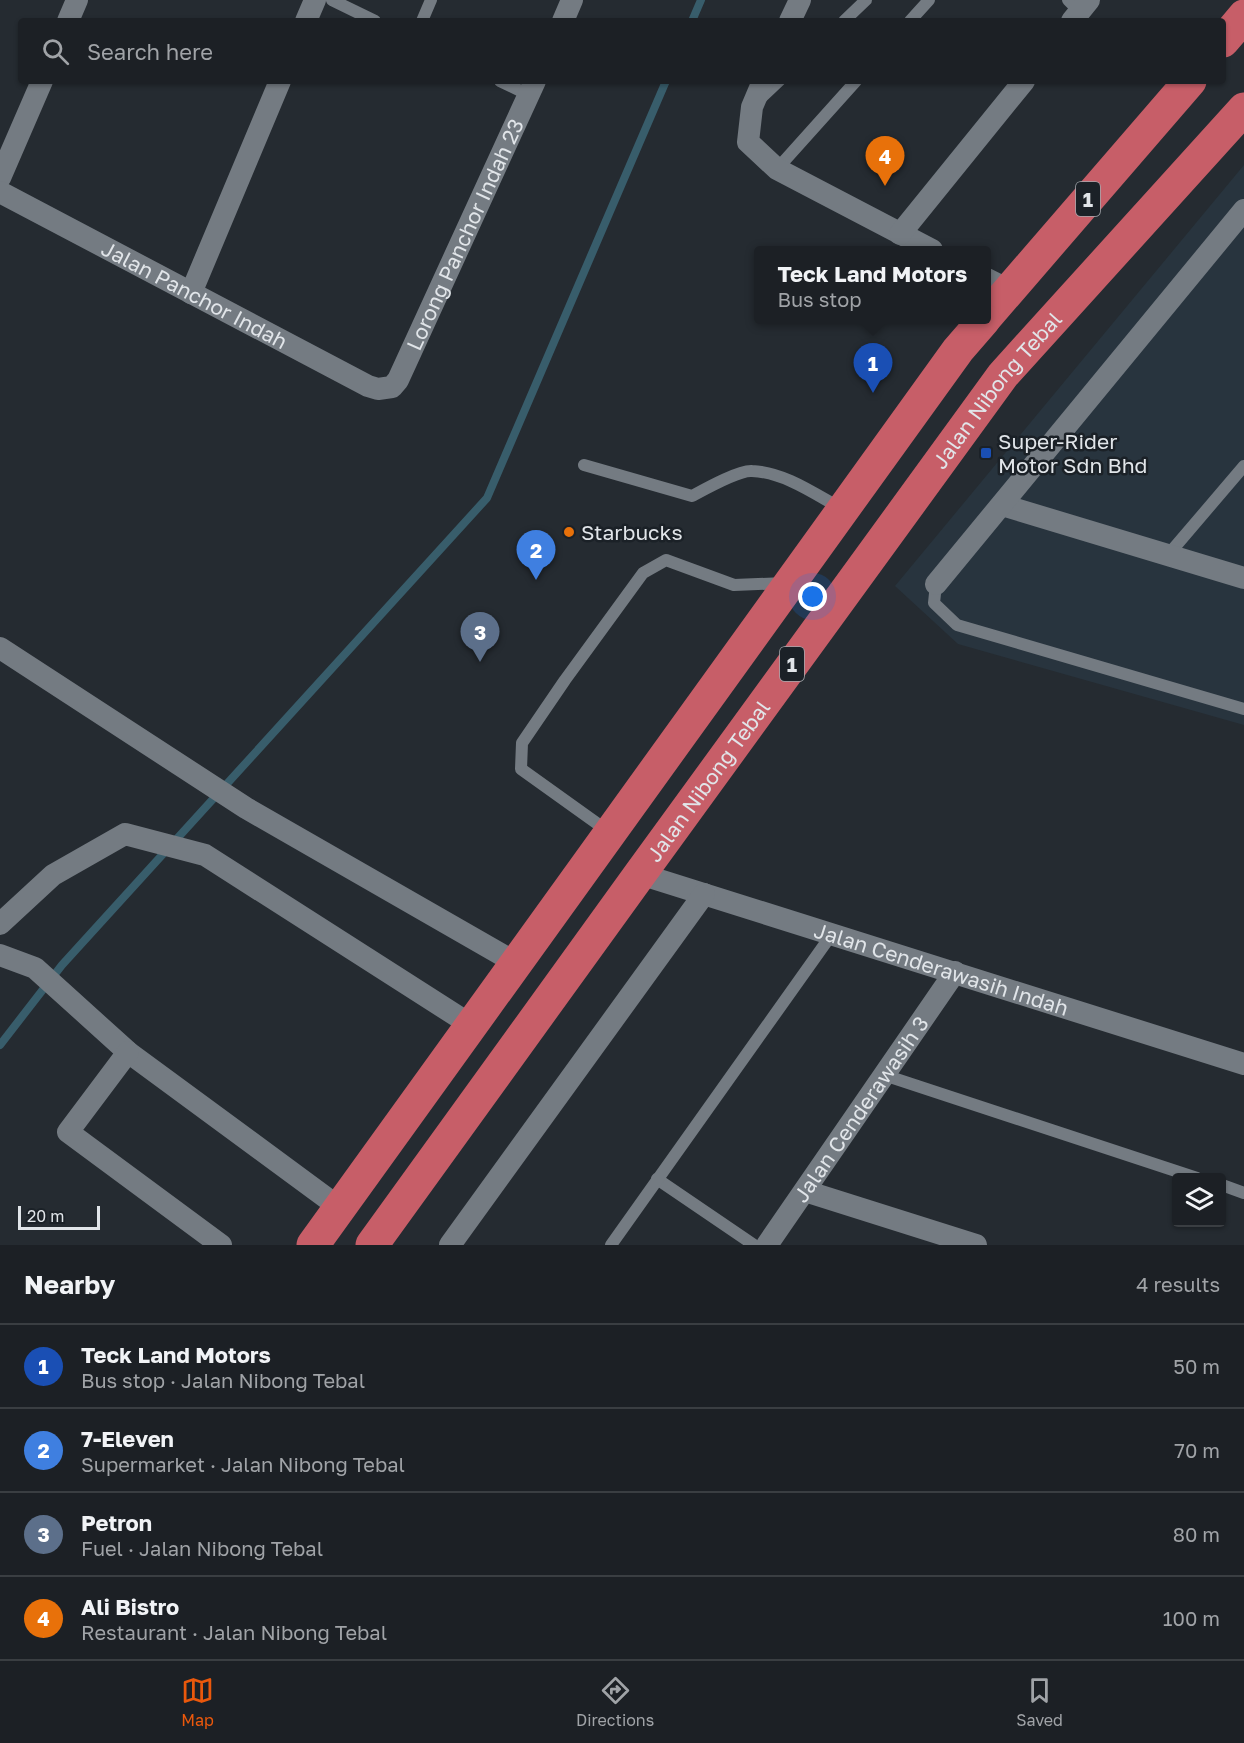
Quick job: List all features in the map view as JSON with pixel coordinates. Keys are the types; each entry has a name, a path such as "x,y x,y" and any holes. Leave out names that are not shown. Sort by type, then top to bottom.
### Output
{"highway":[{"path":"1226,37 1244,16"},
{"name":"1","path":"991,304 998,284 1187,84"},
{"name":"Jalan Nibong Tebal","path":"372,1245 1003,375 1244,109"},
{"name":"1","path":"313,1245 958,350 981,324"}],"street":[{"path":"69,18 77,0"},
{"path":"307,18 315,0"},
{"path":"564,18 573,0"},
{"path":"791,18 800,0"},
{"path":"0,178 41,84"},
{"path":"191,293 279,84"},
{"path":"762,84 752,107 748,142 777,170 924,246"},
{"path":"900,234 1022,84"},
{"name":"Lorong Panchor Indah 23","path":"392,387 398,380 532,88"},
{"name":"Jalan Panchor Indah","path":"0,192 368,386 392,387"},
{"path":"936,584 1244,210"},
{"path":"1002,505 1244,578"},
{"path":"0,648 246,808 516,963"},
{"path":"0,924 53,875 125,834 153,840 205,855 471,1025"},
{"name":"Jalan Cenderawasih Indah","path":"640,874 1244,1064"},
{"path":"450,1245 704,894"},
{"path":"0,955 35,968 128,1053 340,1208"},
{"name":"Jalan Cenderawasih 3","path":"767,1245 955,972"},
{"path":"128,1053 68,1132 221,1245"},
{"path":"805,1191 976,1245"}],"lane":[{"path":"332,0 369,18"},
{"path":"423,18 431,0"},
{"path":"847,18 866,0"},
{"path":"913,18 929,0"},
{"path":"514,84 532,88"},
{"path":"752,107 776,84"},
{"path":"777,170 853,84"},
{"path":"584,465 692,496 716,483 750,470 782,477 843,509"},
{"path":"1168,555 1244,466"},
{"path":"610,833 521,769 522,743 597,635 643,573 666,560 734,585 790,582"},
{"path":"936,584 934,603 957,625 1244,709"},
{"path":"611,1245 831,934"},
{"path":"884,1076 1182,1173"},
{"path":"657,1179 754,1245"},
{"path":"1226,1187 1244,1193"}],"shaded area":[{"path":"1244,165 1244,725 958,644 895,586"}],"waterway":[{"path":"693,18 701,0"},
{"path":"0,1045 62,965 487,498 665,84"}],"place":[{"name":"Ali Bistro","path":"885,186"},
{"name":"Teck Land Motors","path":"873,393"},
{"name":"Super-Rider Motor Sdn Bhd","path":"986,453"},
{"name":"Starbucks","path":"569,532"},
{"name":"7-Eleven","path":"536,580"},
{"name":"Petron","path":"480,662"}]}
